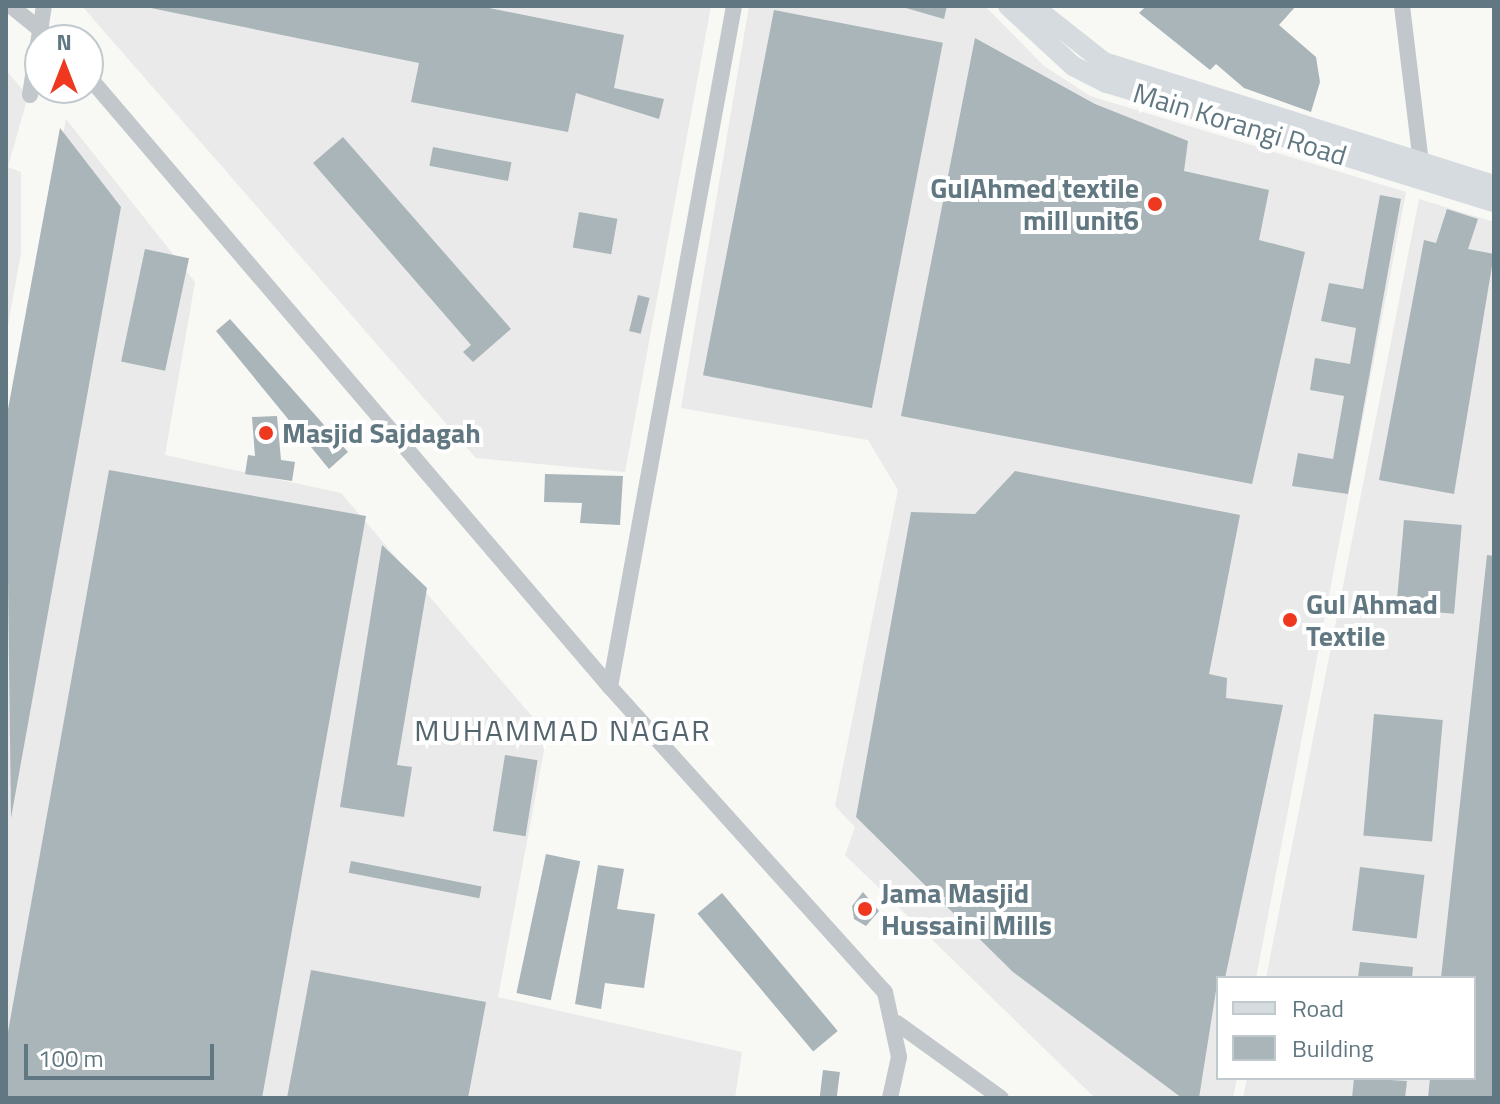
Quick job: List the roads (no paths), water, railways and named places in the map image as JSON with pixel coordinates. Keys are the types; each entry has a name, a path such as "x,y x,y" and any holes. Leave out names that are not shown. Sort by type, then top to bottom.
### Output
{"main road":[{"name":"Main Korangi Road","path":"1008,6 1073,66 1107,83 1494,202"},
{"name":"Main Korangi Road","path":"1033,6 1104,62 1494,185"}],"street":[{"path":"11,6 32,24"},
{"path":"610,687 734,6"},
{"path":"1402,6 1421,162"},
{"path":"104,95 610,687 864,965 897,1023 1001,1098"},
{"path":"890,1098 897,1023"}],"place":[{"name":"GulAhmed textile mill unit6","path":"1155,204"},
{"name":"Masjid Sajdagah","path":"266,433"},
{"name":"Gul Ahmad Textile","path":"1290,620"},
{"name":"Jama Masjid Hussaini Mills","path":"865,909"}],"district":[{"name":"MUHAMMAD NAGAR","path":"563,730"}]}
